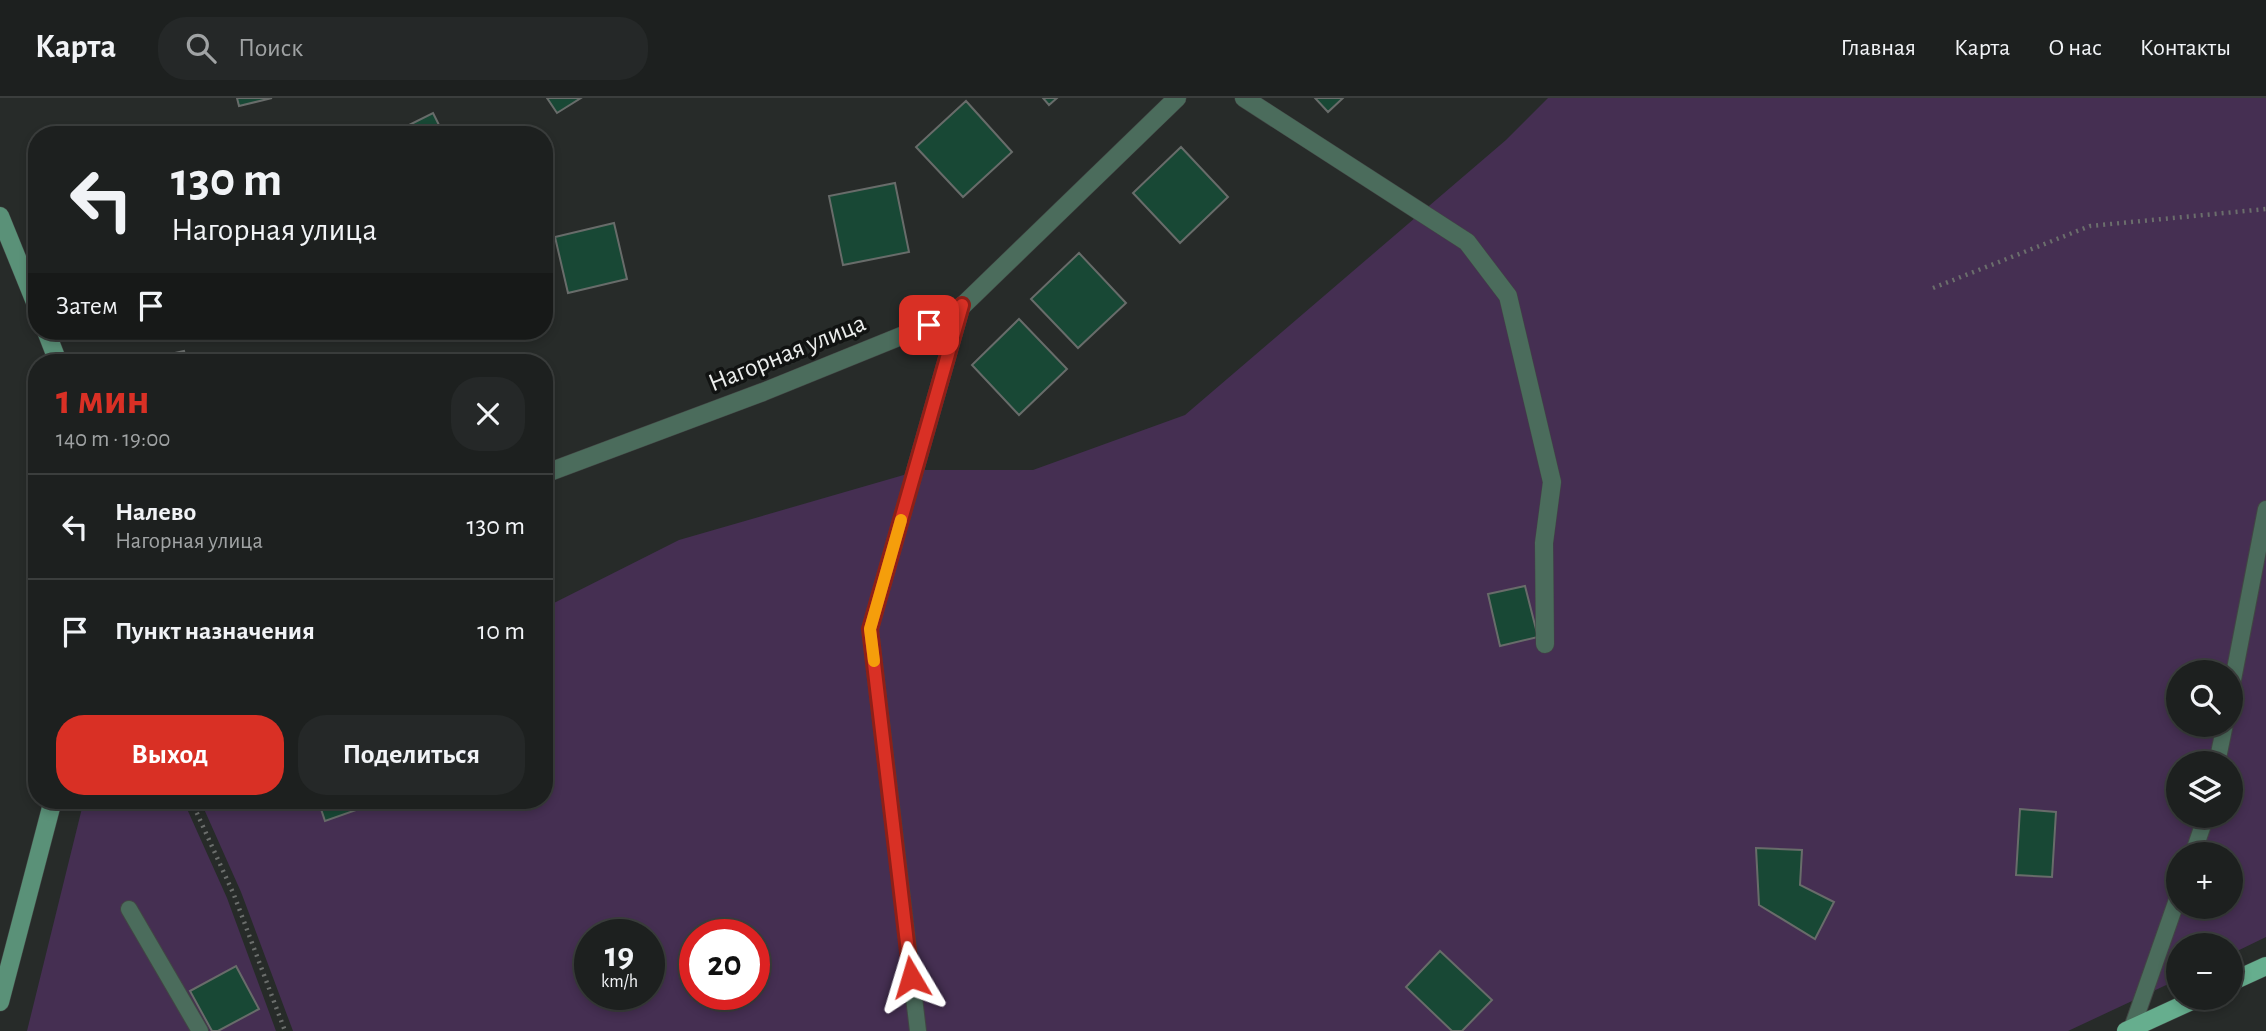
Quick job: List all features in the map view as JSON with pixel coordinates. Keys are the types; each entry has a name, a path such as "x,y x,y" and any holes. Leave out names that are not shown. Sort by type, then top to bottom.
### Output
{"main road":[{"path":"0,216 28,285"},
{"path":"0,1002 51,809"},
{"path":"2243,977 2266,966"},
{"path":"2129,1030 2172,1010"}],"street":[{"name":"Нагорная улица","path":"553,471 953,315 1177,98"},
{"path":"1244,98 1467,242 1508,296 1552,482 1544,543 1545,644"}],"lane":[{"path":"918,1031 870,629 962,305"},
{"path":"2237,660 2266,509"},
{"path":"129,909 200,1031"},
{"path":"2129,1030 2170,919"}],"path":[{"path":"1933,288 2090,226 2266,209"},
{"path":"195,809 234,895 285,1031"}],"shaded area":[{"path":"1548,98 2266,98 2266,937 2243,948 2243,933 2166,933 2166,985 2068,1031 293,1031 241,892 204,809 553,809 553,603 679,540 921,470 1033,470 1185,415 1506,140"},
{"path":"82,809 187,809 227,898 276,1031 27,1031"}],"building":[{"path":"237,98 272,98 239,106"},
{"path":"547,98 581,98 557,113"},
{"path":"1043,98 1057,98 1049,105"},
{"path":"1315,98 1343,98 1328,112"},
{"path":"966,101 1012,152 963,197 916,147"},
{"path":"433,113 440,126 407,126"},
{"path":"1181,147 1228,197 1180,243 1133,193"},
{"path":"895,183 909,252 843,265 829,196"},
{"path":"614,223 627,279 568,293 555,237"},
{"path":"1079,253 1126,303 1078,348 1031,299"},
{"path":"1019,319 1067,369 1019,415 972,365"},
{"path":"1525,586 1538,637 1500,646 1488,594"},
{"path":"321,809 359,809 325,821"},
{"path":"2020,809 2056,812 2052,877 2016,875"},
{"path":"1756,848 1802,850 1800,885 1834,902 1815,939 1759,905"},
{"path":"1440,951 1492,1000 1462,1031 1452,1031 1406,987"},
{"path":"236,966 259,1009 218,1031 212,1031 190,991"}],"slow traffic":[{"path":"874,661 870,629 901,520"}],"route":[{"path":"911,977 870,629 962,305 953,315 929,325"}]}
